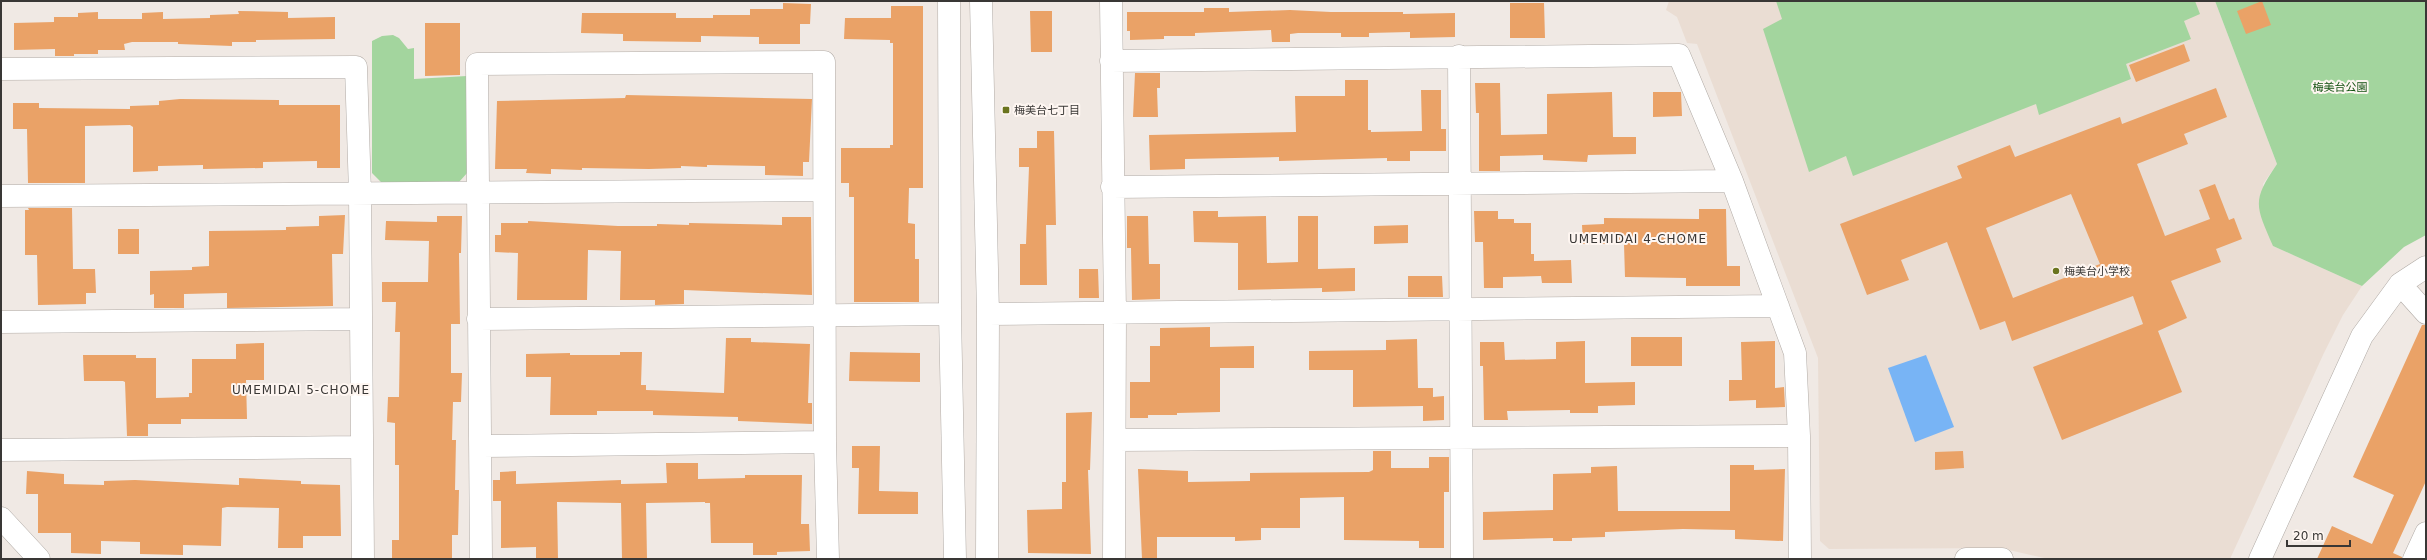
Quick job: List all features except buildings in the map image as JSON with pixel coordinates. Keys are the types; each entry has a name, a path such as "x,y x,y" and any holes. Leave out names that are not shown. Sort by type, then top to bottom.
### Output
{"street":[{"path":"949,1 950,314 955,559"},
{"path":"981,1 988,314 987,559"},
{"path":"1111,1 1110,61 1116,440 1114,559"},
{"path":"1110,61 1459,56 1679,55 1732,181 1795,353 1799,436 1800,559"},
{"path":"1459,56 1462,559"},
{"path":"482,559 482,446 478,319 477,64 824,62 826,315 825,442 828,559"},
{"path":"1,69 356,67 360,194 363,559"},
{"path":"1112,187 1732,181"},
{"path":"1,196 360,194 478,191 824,190"},
{"path":"2260,559 2362,336 2400,284 2426,267"},
{"path":"2400,284 2426,313"},
{"path":"988,314 1115,315 1275,310 1460,311 1778,306"},
{"path":"478,319 950,314"},
{"path":"1,322 361,319"},
{"path":"1116,440 1799,436"},
{"path":"482,446 825,442"},
{"path":"1,450 362,447"},
{"path":"1,518 39,559"},
{"path":"2414,559 2426,533"},
{"path":"1966,559 2002,559"}],"shaded area":[{"name":"梅美台小学校","path":"1669,1 2215,1 2277,164 2263,184 2273,246 2362,286 2343,315 2323,355 2230,559 2049,559 2000,548 1829,549 1820,541 1818,358 1697,44 1687,43 1677,17 1666,10"}],"green space":[{"path":"1776,1 2195,1 2200,14 2184,21 2191,39 2126,64 2131,79 2039,115 2036,104 1853,176 1846,156 1809,172 1763,29 1782,19"},
{"name":"梅美台公園","path":"2215,1 2426,1 2426,235 2404,247 2362,286 2273,246 2263,222 2259,204 2263,187 2277,164"},
{"path":"393,35 399,38 408,49 414,48 414,79 467,76 468,172 459,182 382,183 372,173 372,41 382,36"}],"water":[{"path":"1926,355 1954,427 1915,442 1888,368"}],"place":[{"name":"梅美台七丁目","path":"1006,110"},
{"name":"梅美台小学校","path":"2056,271"}],"district":[{"name":"UMEMIDAI 4-CHOME","path":"1638,239"},
{"name":"UMEMIDAI 5-CHOME","path":"301,390"}]}
